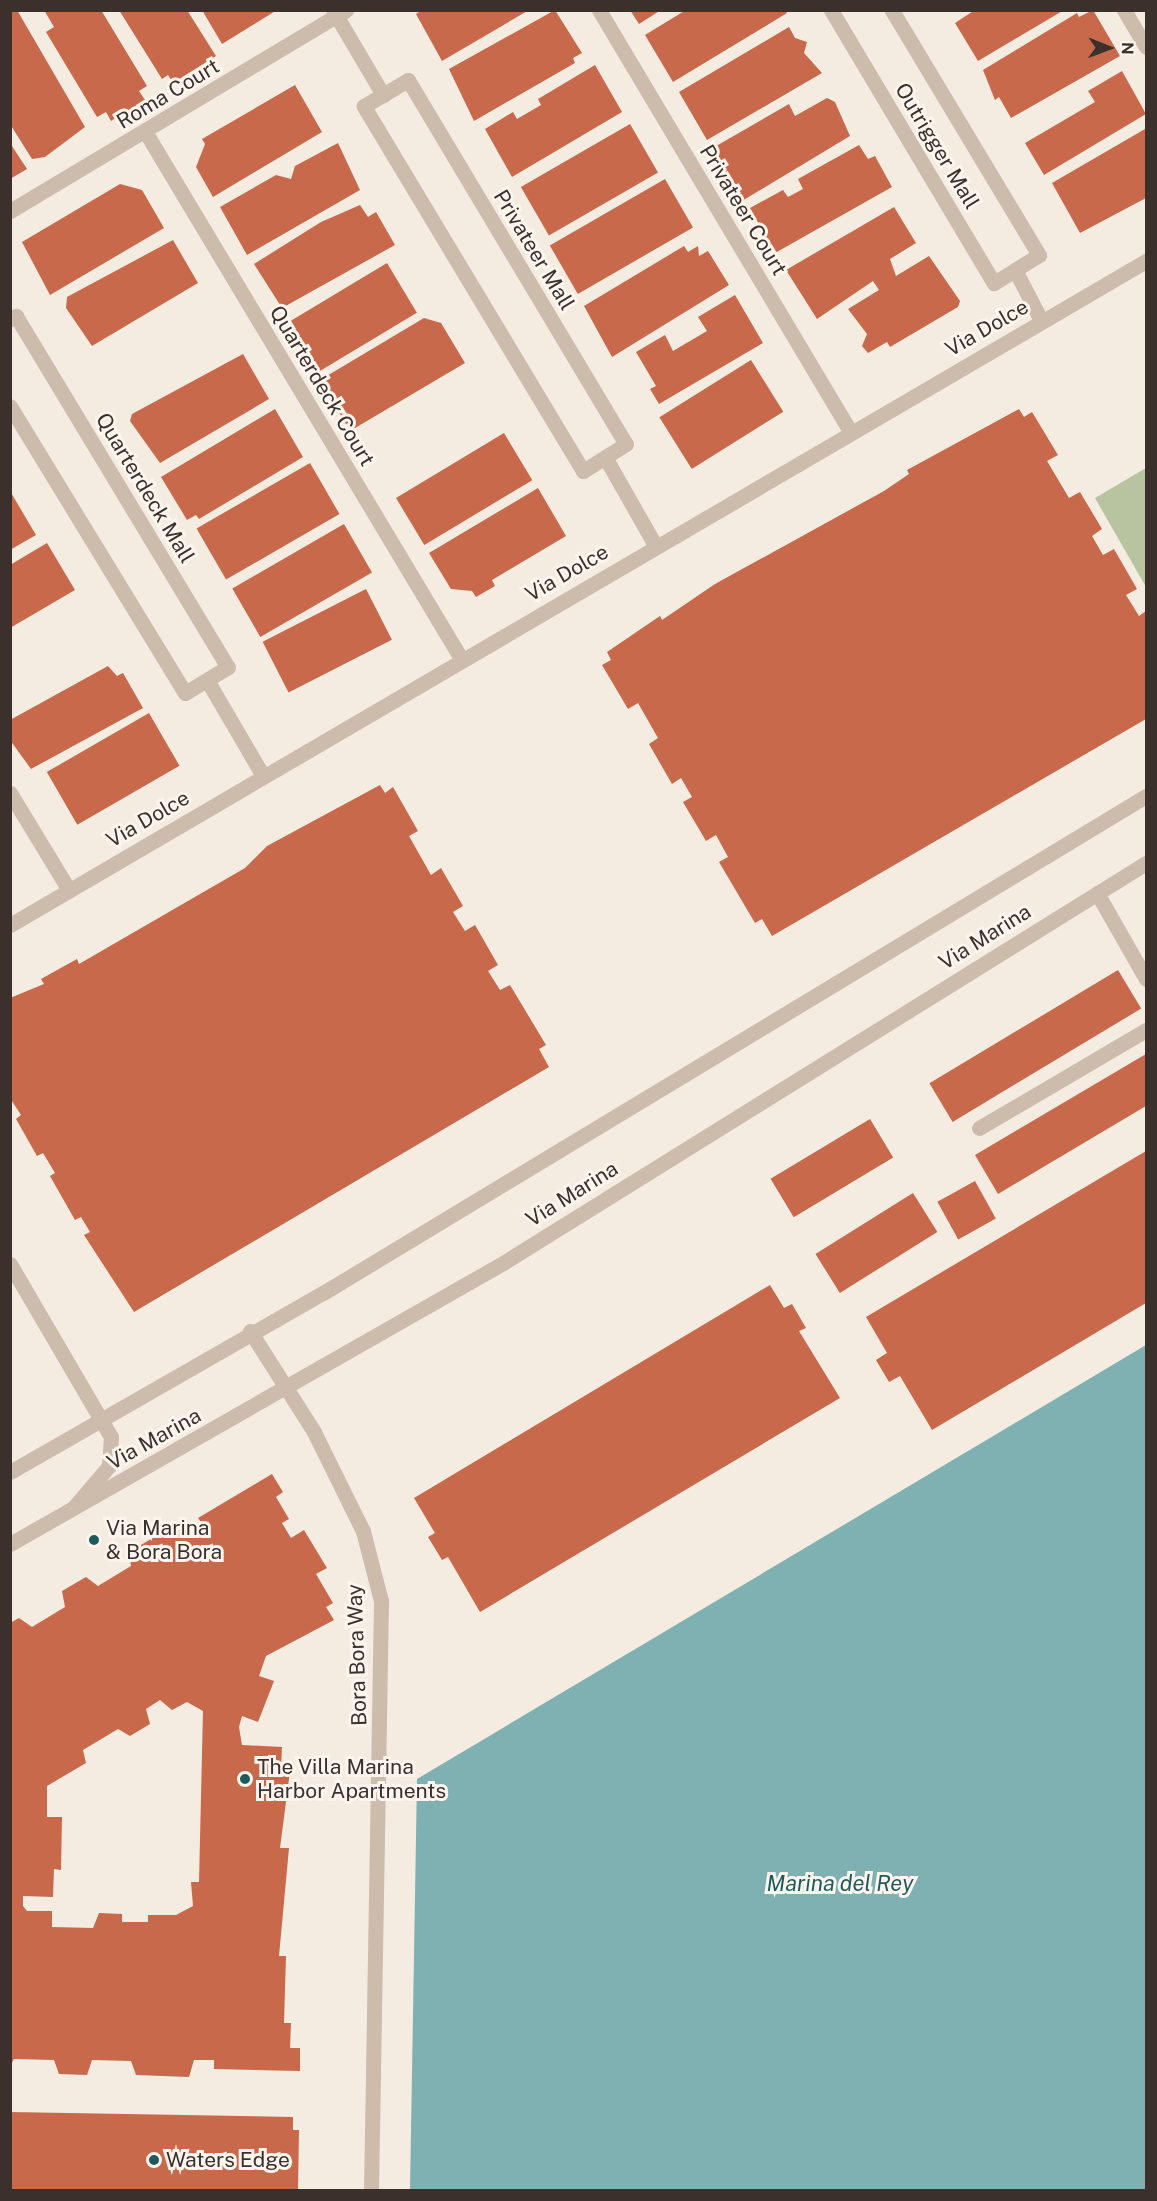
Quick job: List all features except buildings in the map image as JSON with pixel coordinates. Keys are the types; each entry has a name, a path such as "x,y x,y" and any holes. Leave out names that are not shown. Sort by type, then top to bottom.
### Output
{"street":[{"name":"Privateer Court","path":"599,10 850,431"},
{"name":"Outrigger Mall","path":"831,10 994,283 1039,255 892,10"},
{"path":"1125,10 1146,47"},
{"path":"338,12 383,95"},
{"name":"Roma Court","path":"10,211 146,134 338,12"},
{"name":"Privateer Mall","path":"408,80 626,444 605,457 583,471 364,106 408,80"},
{"name":"Quarterdeck Court","path":"146,134 462,660"},
{"name":"Via Dolce","path":"10,925 850,431 1146,261"},
{"path":"1015,270 1041,320"},
{"name":"Quarterdeck Mall","path":"10,319 16,316 228,667 185,693 10,406"},
{"path":"605,457 655,545"},
{"path":"207,680 263,776"},
{"path":"10,793 69,890"},
{"name":"Via Marina","path":"10,1472 250,1331 322,1293 1146,796"},
{"name":"Via Marina","path":"10,1544 503,1263 1146,863"},
{"path":"1097,893 1146,979"},
{"path":"979,1128 1146,1030"},
{"path":"10,1264 111,1437 109,1466 74,1507"},
{"name":"Bora Bora Way","path":"250,1331 286,1387 363,1531 381,1600 371,2190"}],"green space":[{"path":"1146,468 1146,587 1095,498"}],"water":[{"name":"Marina del Rey","path":"1146,1345 1146,2190 410,2190 417,1779"}],"place":[{"name":"Via Marina & Bora Bora","path":"94,1540"},
{"name":"The Villa Marina Harbor Apartments","path":"245,1779"},
{"name":"Waters Edge","path":"154,2160"}]}
